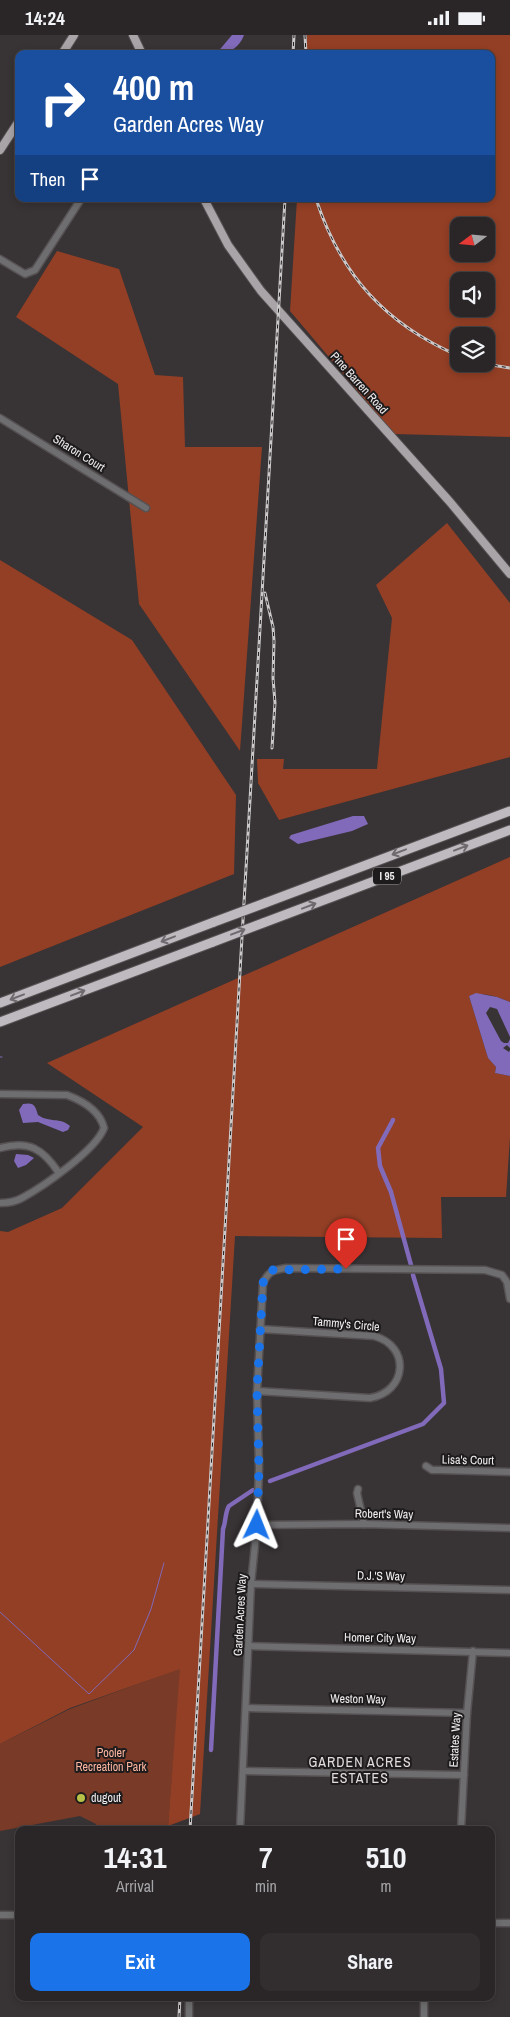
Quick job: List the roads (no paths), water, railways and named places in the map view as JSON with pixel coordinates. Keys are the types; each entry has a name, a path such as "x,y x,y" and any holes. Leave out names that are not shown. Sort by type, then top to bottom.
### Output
{"highway":[{"name":"I 95","path":"0,1003 510,811"},
{"name":"I 95","path":"0,1022 510,830"}],"main road":[{"path":"133,35 140,50"},
{"path":"65,50 74,37"},
{"path":"0,150 15,127"},
{"name":"Pine Barren Road","path":"206,202 228,245 261,291 450,502 510,574"}],"street":[{"path":"0,259 25,273 35,270 79,202"},
{"name":"Sharon Court","path":"0,418 146,508"},
{"path":"0,1094 67,1095 98,1114 104,1128 102,1135 59,1173 22,1198 0,1203"},
{"path":"0,1148 23,1144 36,1149 48,1157 59,1173"},
{"name":"Garden Acres Way","path":"240,1826 252,1585 257,1525 259,1468 257,1391 260,1329 263,1283 267,1274 273,1270 485,1270 502,1275 507,1282 510,1299"},
{"name":"Tammy's Circle","path":"257,1391 380,1397 391,1389 397,1379 400,1367 398,1355 392,1345 384,1339 374,1336 260,1329"},
{"name":"Lisa's Court","path":"426,1466 432,1470 440,1471 510,1472"},
{"path":"358,1489 357,1493 364,1524"},
{"name":"Robert's Way","path":"257,1525 364,1524 510,1527"},
{"name":"D.J.'S Way","path":"252,1585 510,1590"},
{"name":"Homer City Way","path":"249,1646 510,1653"},
{"name":"Estates Way","path":"461,1826 467,1713 473,1651"},
{"name":"Weston Way","path":"247,1708 467,1713"},
{"path":"243,1771 464,1775"},
{"path":"0,1915 15,1915"},
{"path":"495,1923 510,1923"},
{"path":"189,2001 189,2017"},
{"path":"424,2001 424,2017"}],"waterway":[{"path":"393,1120 378,1148 380,1166 391,1192 411,1265"},
{"path":"270,1481 423,1424 444,1403 441,1369 413,1275"},
{"path":"211,1750 223,1529 229,1506 253,1490"},
{"path":"0,1612 89,1694 134,1650 151,1609 164,1563"}],"railway":[{"path":"293,50 294,35"},
{"path":"305,35 306,50"},
{"path":"190,1826 285,202"},
{"path":"317,202 338,251 369,294 409,329 450,352"},
{"path":"495,366 510,368"},
{"path":"265,593 273,627 274,641 273,678 275,703 272,748"},
{"path":"179,2017 180,2001"}],"place":[{"name":"dugout","path":"81,1798"}],"district":[{"name":"GARDEN ACRES ESTATES","path":"360,1770"}],"park label":[{"name":"Pooler Recreation Park","path":"111,1760"}]}
